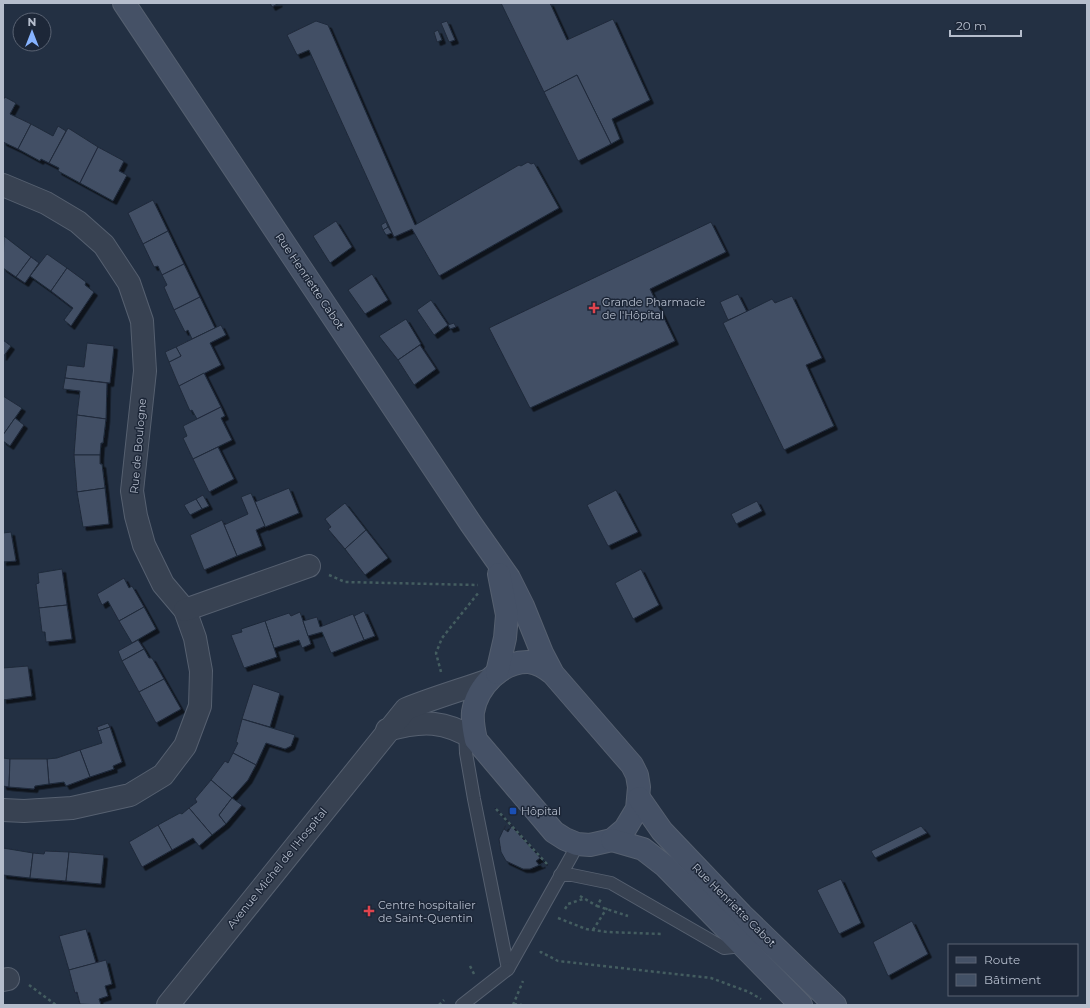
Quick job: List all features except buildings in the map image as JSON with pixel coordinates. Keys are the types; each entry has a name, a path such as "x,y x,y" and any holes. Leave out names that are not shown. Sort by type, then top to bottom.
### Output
{"street":[{"name":"Rue Henriette Cabot","path":"124,3 495,560 509,578 523,606 535,639 553,674"},
{"name":"Rue de Boulogne","path":"3,185 46,203 78,222 104,245 129,283 142,321 145,371 132,491 136,516 144,545 164,584 185,610 195,638 201,671 200,706 185,746 163,775 130,795 72,808 24,811 3,810"},
{"name":"Rue Henriette Cabot","path":"471,728 476,701 493,677 505,638 507,615 495,560"},
{"path":"185,610 309,566"},
{"path":"387,730 410,723 441,724 471,728 554,832 564,839 577,844 590,845 612,840 632,820 637,809 639,786 632,765 553,674 543,666 529,662 507,668 493,677"},
{"name":"Avenue Michel de l'Hospital","path":"168,1005 387,730 406,709 493,677"},
{"name":"Rue Henriette Cabot","path":"639,798 662,831 742,914 835,1005"},
{"name":"Rue Henriette Cabot","path":"612,840 643,849 665,866 801,1005"}],"lane":[{"path":"471,728 474,799 508,969"},
{"path":"462,1005 508,969 577,844"},
{"path":"560,875 572,875 611,883 724,948 742,946"}],"path":[{"path":"309,566 344,582 485,586"},
{"path":"593,930 607,908"},
{"path":"557,918 593,930 607,932 670,934"},
{"path":"537,958 541,952 558,961 711,978 749,992 768,1002"},
{"path":"522,1005 514,1004 526,974"},
{"path":"5,980 18,977 56,1005"}],"place":[{"name":"Grande Pharmacie de l'Hôpital","path":"594,308"},
{"name":"Hôpital","path":"513,811"},
{"name":"Centre hospitalier de Saint-Quentin","path":"369,911"}]}
